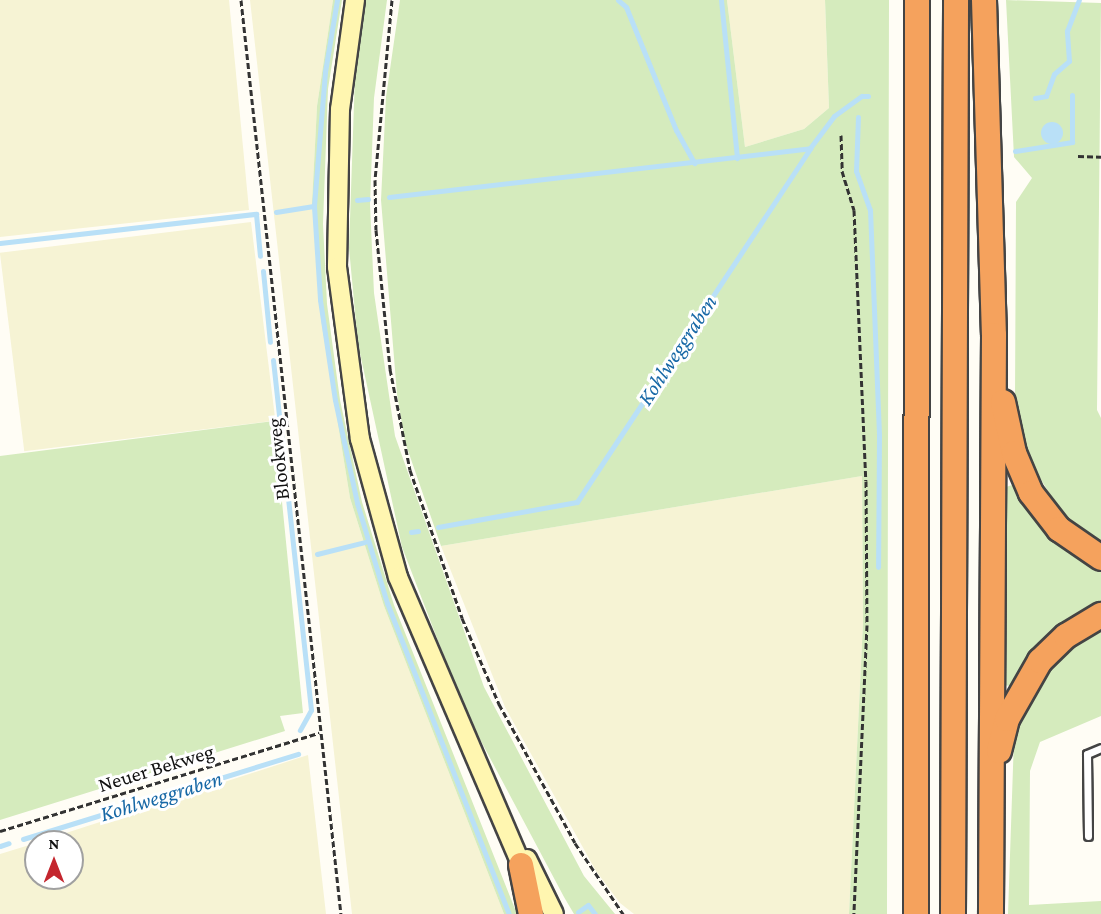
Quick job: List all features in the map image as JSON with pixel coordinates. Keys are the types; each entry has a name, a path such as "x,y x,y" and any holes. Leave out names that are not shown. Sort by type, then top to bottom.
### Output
{"highway":[{"path":"916,914 917,0"},
{"path":"953,914 956,0"},
{"path":"984,0 994,335 991,914"},
{"path":"994,335 1011,442 1031,493 1059,530 1101,558"},
{"path":"991,782 1007,719 1040,661 1066,636 1101,615"},
{"path":"520,865 531,914"}],"main road":[{"path":"355,0 340,109 337,267 348,367 360,439 399,577 542,914"},
{"path":"482,770 554,914"},
{"path":"544,892 561,914"}],"lane":[{"path":"1088,836 1088,754 1101,748"}],"path":[{"name":"Blookweg","path":"242,0 321,705 320,733 341,914"},
{"path":"392,0 375,180 376,230 390,369 410,470 462,618 499,704 575,843 623,914"},
{"path":"841,135 842,171 854,210 866,481 867,625 854,914"},
{"path":"1078,156 1101,157"},
{"name":"Neuer Bekweg","path":"0,831 320,733"}],"shaded area":[{"path":"0,0 229,0 249,210 0,237"},
{"path":"250,0 333,0 317,106 312,203 321,320 350,498 384,606 504,914 352,914"},
{"path":"727,0 825,0 829,108 804,129 745,147"},
{"path":"251,222 275,421 24,451 0,253"},
{"path":"862,476 863,623 849,914 634,914 620,903 596,871 505,707 441,546"},
{"path":"308,755 326,914 0,914 0,854 24,847 24,890 84,890 84,830 75,830"}],"green space":[{"path":"333,0 342,0 328,89 323,224 327,304 340,400 362,502 394,605 517,914 504,914 384,606 350,498 321,320 312,203 317,106"},
{"path":"366,0 387,0 374,98 370,204 374,293 395,436 484,687 584,876 615,914 574,914 564,897 465,711 402,547 358,344 349,248 355,75"},
{"path":"400,0 727,0 745,147 804,129 829,108 825,0 889,0 887,914 849,914 863,623 862,476 441,546 405,442 397,394 381,200 386,97"},
{"path":"1006,0 1101,3 1097,410 1101,418 1101,543 1072,522 1053,499 1028,459 1019,427 1015,396 1016,202 1032,178 1014,157"},
{"path":"274,421 303,713 280,716 285,731 0,820 0,456"},
{"path":"1012,485 1042,527 1064,548 1101,571 1101,603 1025,665 1010,686 1003,685 1003,488"},
{"path":"1101,628 1101,716 1040,742 1030,771 1029,905 1101,901 1101,914 1008,914 1014,738 1023,711 1044,675 1062,655"}],"water":[{"path":"1048,122 1056,122 1063,129 1063,137 1056,144 1048,144 1041,137 1041,129"}],"waterway":[{"path":"337,0 325,72 314,206 320,300 335,400 357,503 387,603 509,914"},
{"path":"618,0 626,7 676,130 694,163"},
{"path":"721,0 737,158"},
{"name":"Kohlweggraben","path":"1035,98 1046,96 1054,74 1069,61 1067,31 1079,0"},
{"path":"1015,151 1072,142 1072,95"},
{"name":"Kohlweggraben","path":"438,527 577,502 810,148 834,116 862,96 868,96"},
{"path":"858,117 856,171 870,210 879,436 878,567"},
{"path":"389,197 810,148"},
{"path":"357,200 368,199"},
{"path":"276,212 314,206"},
{"path":"0,243 256,214 260,256"},
{"path":"263,271 270,342"},
{"path":"273,360 311,710 300,730"},
{"name":"Kohlweggraben","path":"411,532 418,531"},
{"name":"Kohlweggraben","path":"317,554 365,542"},
{"name":"Kohlweggraben","path":"23,839 298,754"},
{"name":"Kohlweggraben","path":"0,846 9,843"},
{"path":"578,912 588,905 595,914"}]}
